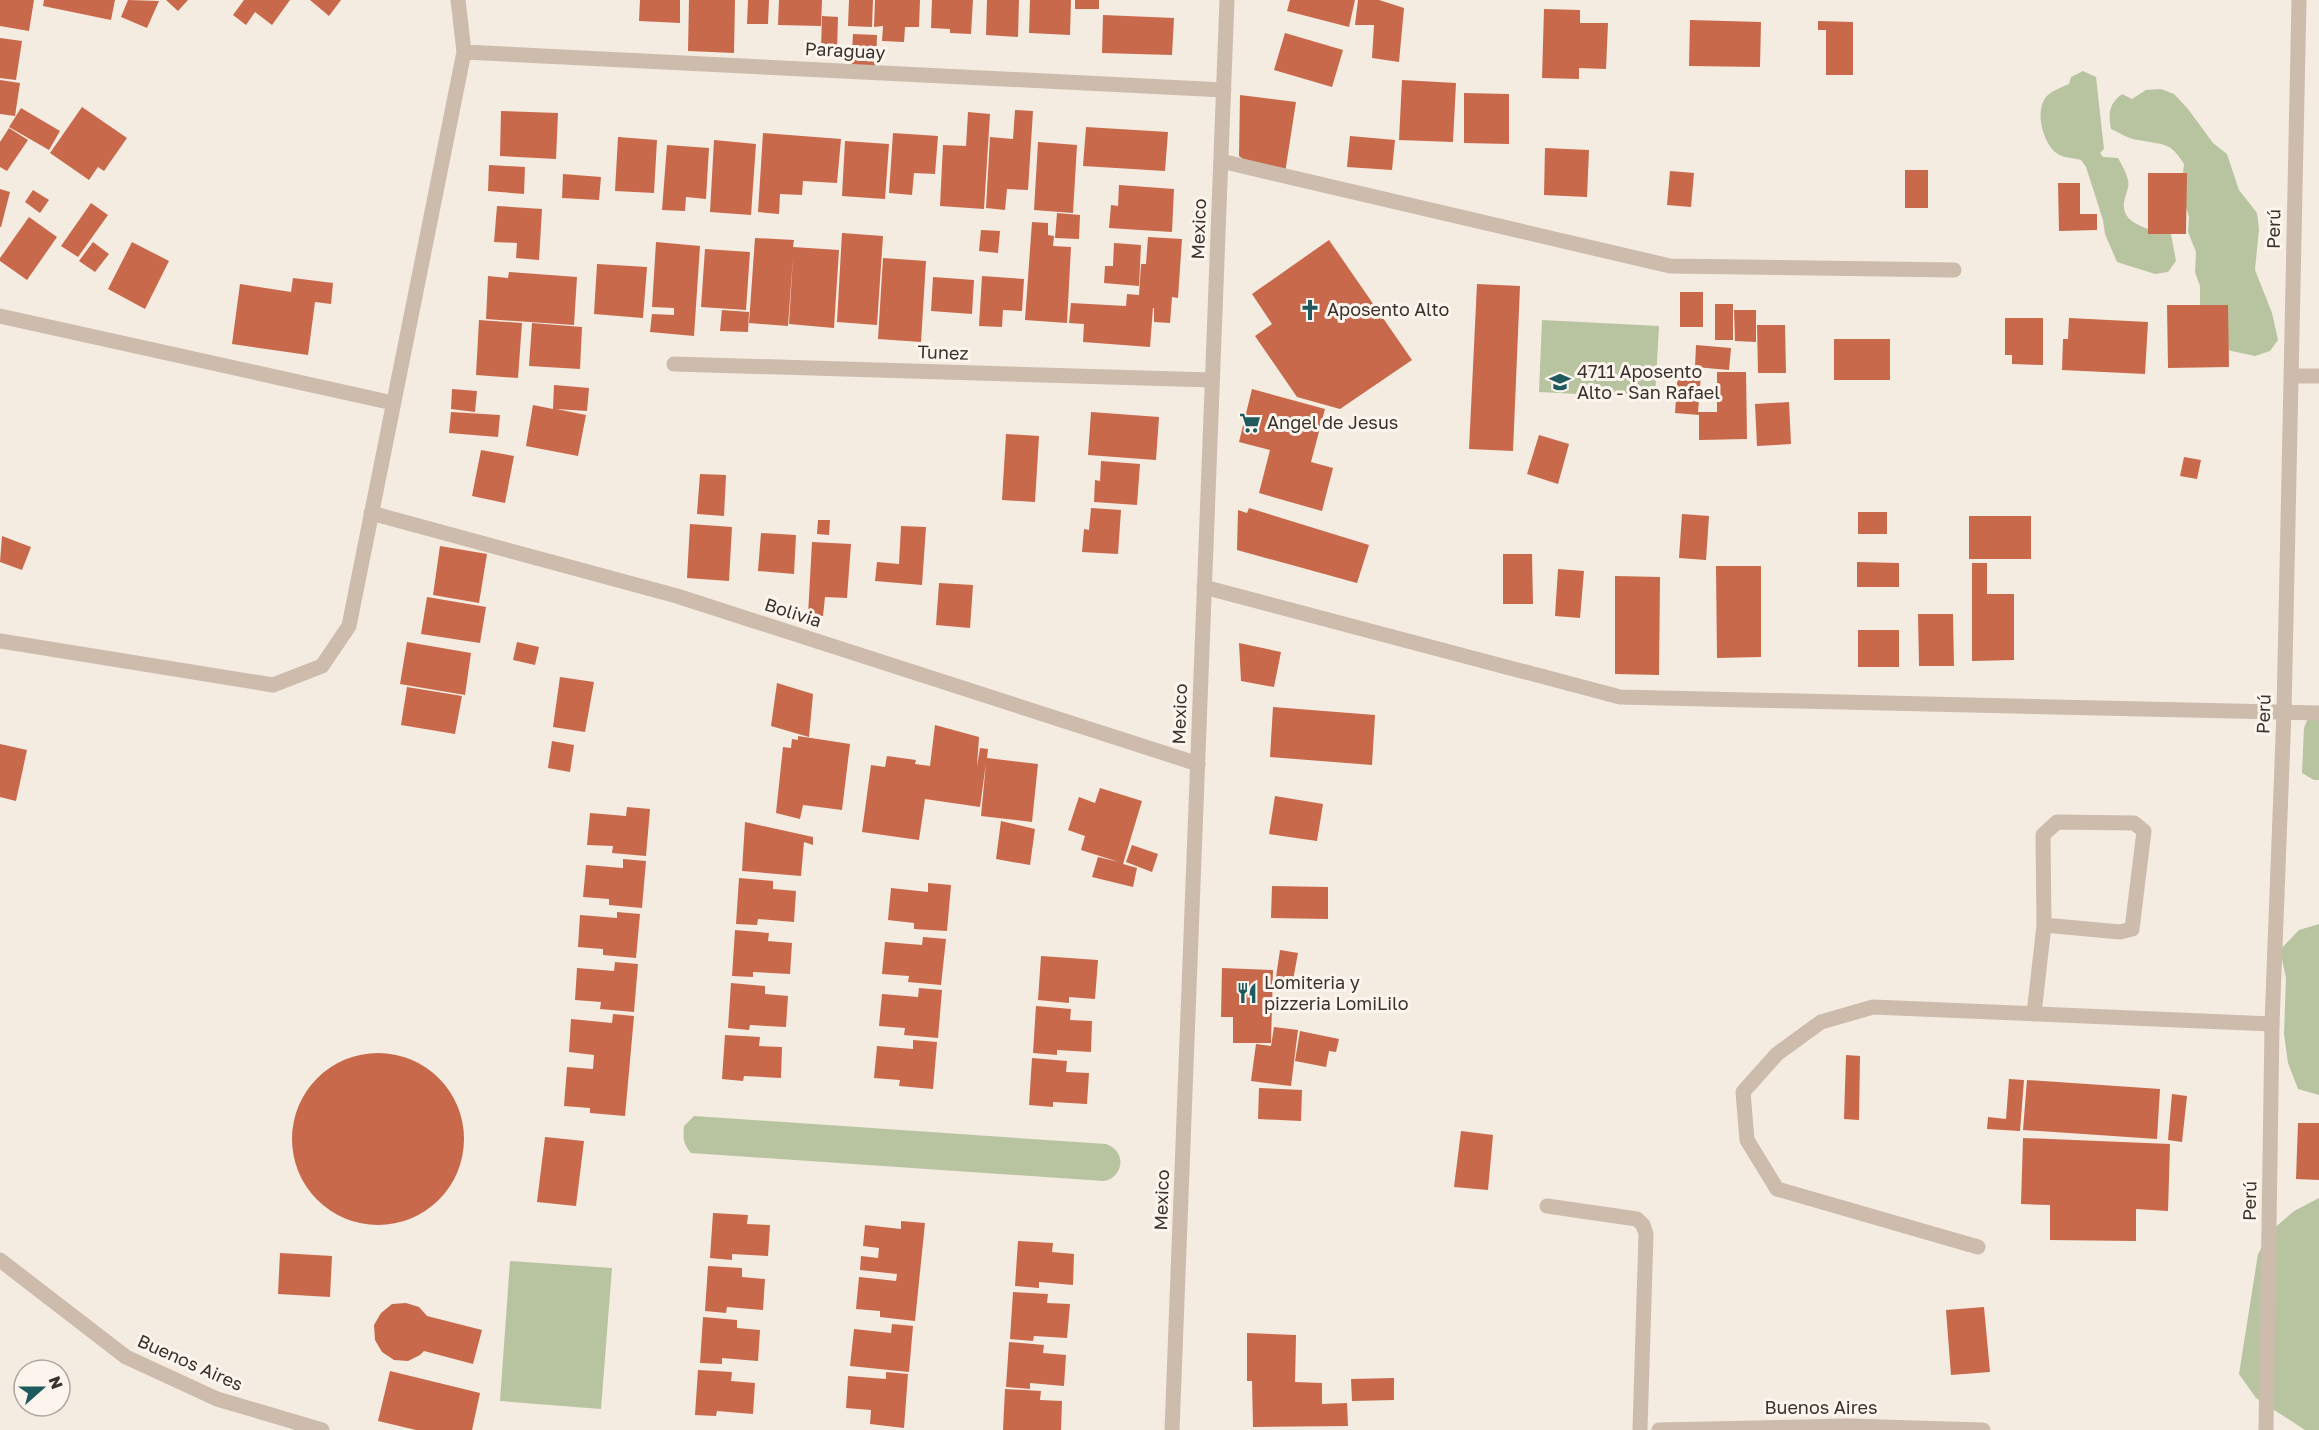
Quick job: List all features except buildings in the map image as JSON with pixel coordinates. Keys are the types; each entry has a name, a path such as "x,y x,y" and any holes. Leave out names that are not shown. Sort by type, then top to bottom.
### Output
{"street":[{"path":"0,641 273,685 322,666 349,626 464,52 458,0"},
{"name":"Mexico","path":"1172,1430 1227,0"},
{"name":"Perú","path":"2266,1430 2272,1024 2284,712 2299,0"},
{"name":"Paraguay","path":"464,52 1224,90"},
{"path":"1221,161 1670,266 1954,270"},
{"path":"0,316 393,403"},
{"name":"Tunez","path":"674,364 1212,380"},
{"path":"2291,376 2319,376"},
{"name":"Bolivia","path":"371,513 677,596 1198,764"},
{"path":"1204,586 1620,697 2319,713"},
{"path":"2034,1014 2044,925 2043,835 2057,822 2134,823 2144,831 2132,929 2121,932 2044,925"},
{"path":"1978,1247 1777,1189 1747,1140 1743,1092 1777,1054 1821,1022 1873,1006 2272,1024"},
{"path":"1547,1206 1637,1219 1643,1225 1646,1234 1640,1430"},
{"name":"Buenos Aires","path":"0,1260 126,1357 217,1399 322,1430"},
{"name":"Buenos Aires","path":"1664,1430 1848,1428 1983,1430"}],"green space":[{"path":"2083,71 2096,77 2104,149 2100,153 2103,157 2118,158 2127,177 2128,185 2124,203 2128,217 2140,226 2171,234 2176,261 2168,272 2155,274 2117,262 2105,234 2103,220 2086,167 2081,160 2058,154 2044,135 2041,108 2044,101 2050,93 2069,84 2071,77"},
{"path":"2161,89 2174,94 2213,143 2227,154 2239,190 2257,213 2259,229 2255,270 2272,313 2278,340 2270,351 2255,356 2227,350 2200,318 2200,286 2195,272 2196,252 2188,232 2189,217 2181,190 2184,164 2179,157 2165,145 2131,138 2111,129 2110,109 2114,101 2122,94 2132,99 2146,90"},
{"path":"1542,320 1659,326 1655,398 1539,392"},
{"path":"2319,717 2319,780 2314,780 2302,773 2304,728 2308,718"},
{"path":"2319,924 2319,1095 2298,1089 2288,1063 2284,1034 2286,978 2280,950 2299,930"},
{"path":"694,1116 1106,1144 1117,1152 1120,1164 1116,1175 1104,1181 691,1153 684,1141 684,1126"},
{"path":"2319,1198 2319,1430 2305,1430 2256,1398 2239,1374 2258,1254 2271,1231 2294,1211"},
{"path":"510,1261 612,1268 601,1409 500,1401"}],"place":[{"name":"Aposento Alto","path":"1310,310"},
{"name":"4711 Aposento Alto - San Rafael","path":"1560,382"},
{"name":"Angel de Jesus","path":"1250,423"},
{"name":"Lomiteria y pizzeria LomiLilo","path":"1247,993"}]}
